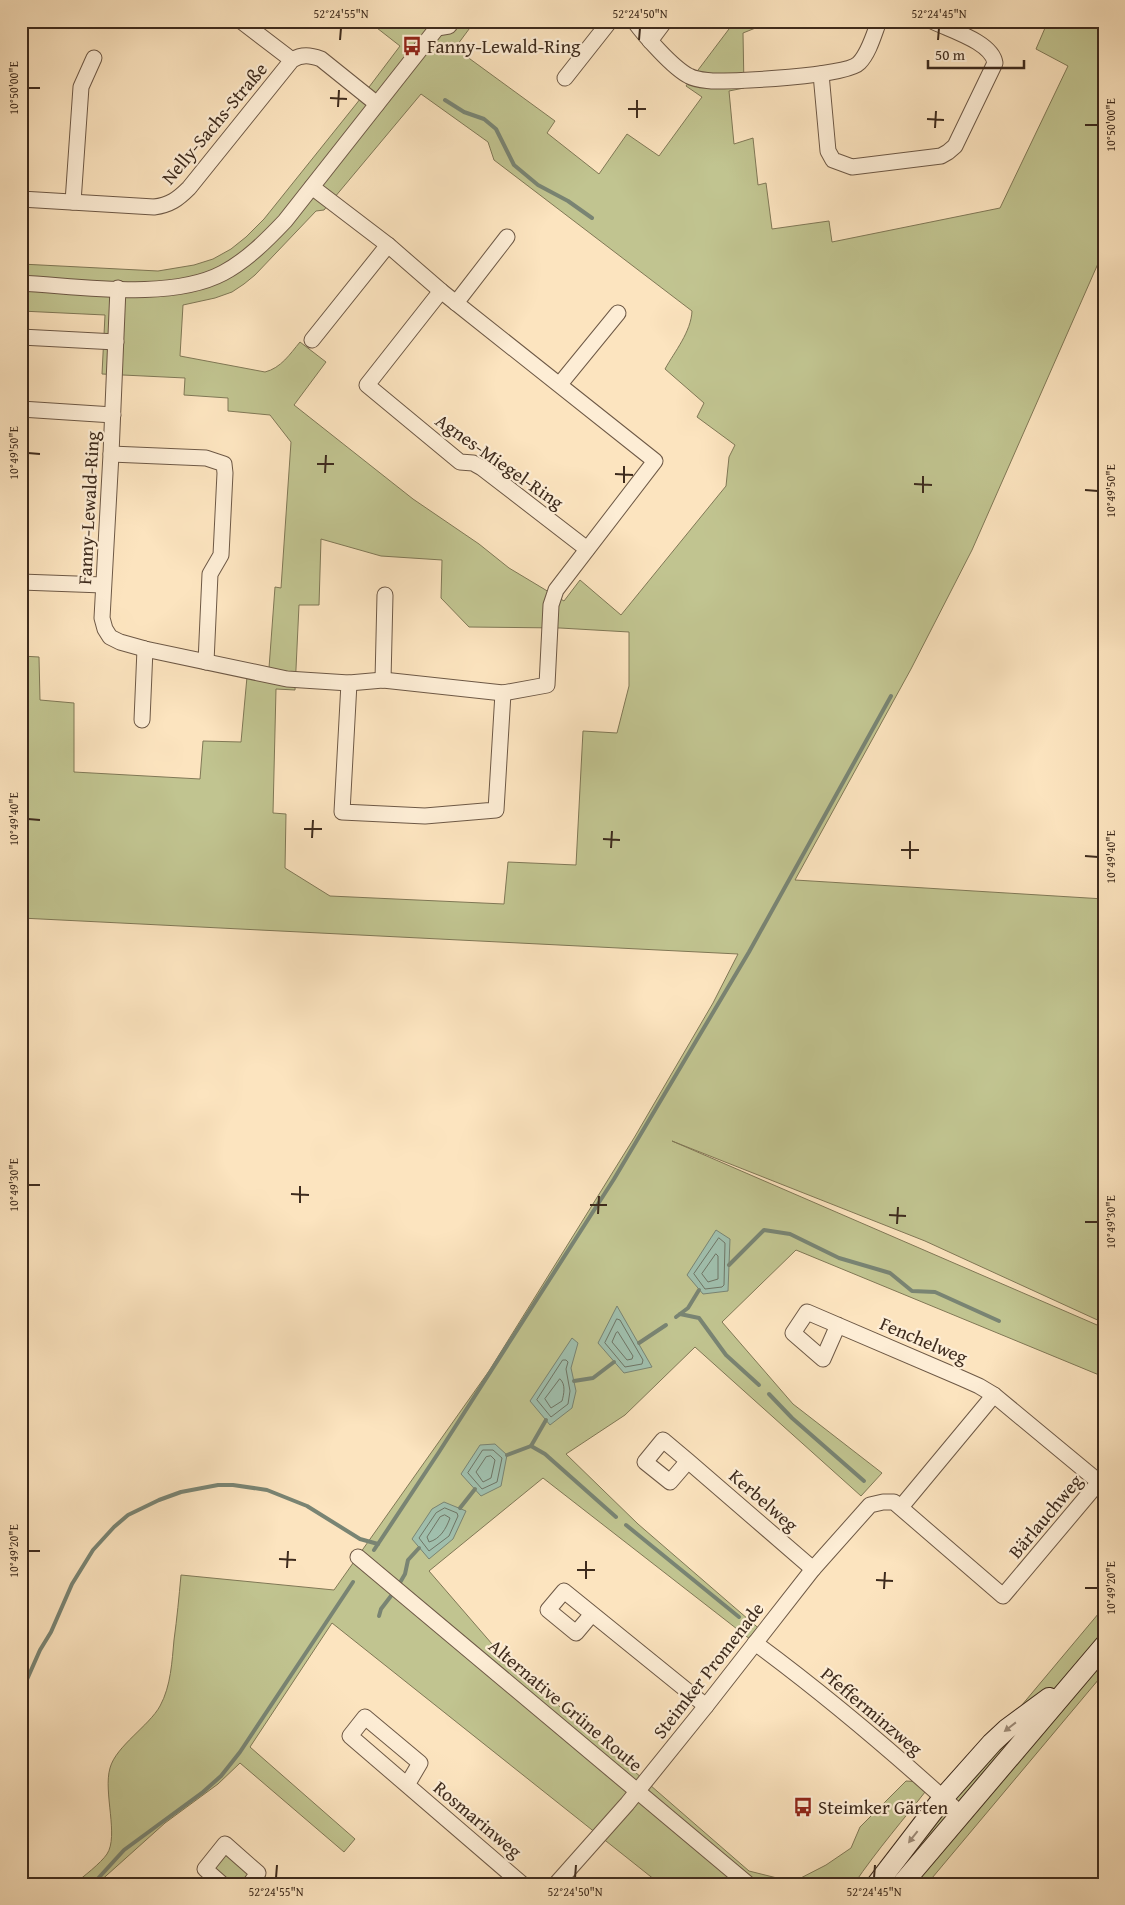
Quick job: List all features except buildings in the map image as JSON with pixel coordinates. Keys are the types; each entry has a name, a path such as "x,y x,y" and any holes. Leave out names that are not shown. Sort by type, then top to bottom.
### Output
{"street":[{"name":"Nelly-Sachs-Straße","path":"241,21 292,60"},
{"path":"21,283 118,288 175,287 198,282 222,273 249,256 285,222 438,25 449,26 452,21"},
{"path":"565,78 610,21"},
{"path":"634,21 650,41 686,75 696,79 722,81 821,74 847,70 858,64 865,55 879,21"},
{"path":"650,41 665,21"},
{"path":"821,74 828,150 833,160 852,167 941,156 955,146 995,63 994,57 983,46 932,21"},
{"name":"Nelly-Sachs-Straße","path":"21,199 166,205 177,199 189,188 292,60 300,55 321,59 377,104"},
{"path":"73,202 81,87 94,58"},
{"name":"Fanny-Lewald-Ring","path":"118,288 102,618 105,629 110,636 120,642 145,649 287,679 349,682 383,680 503,693 547,685 553,599 556,590 655,461 441,291 388,245 312,187"},
{"path":"456,303 507,237"},
{"path":"312,340 388,245"},
{"name":"Agnes-Miegel-Ring","path":"441,291 367,385 460,462 482,468 587,549"},
{"path":"560,384 618,313"},
{"path":"21,337 116,342"},
{"path":"21,409 113,415"},
{"path":"111,454 206,458 224,464 226,473 221,555 210,574 206,662"},
{"path":"21,582 103,585"},
{"path":"383,680 385,596"},
{"path":"142,720 145,649"},
{"path":"349,682 342,812 425,816 496,810 503,693"},
{"name":"Fenchelweg","path":"838,1325 970,1382 994,1395"},
{"path":"901,1507 994,1395"},
{"name":"Bärlauchweg","path":"901,1507 1003,1596 1079,1507 1099,1482 994,1395"},
{"name":"Kerbelweg","path":"688,1461 813,1569"},
{"name":"Steimker Promenade","path":"556,1884 706,1706 813,1569 870,1505 894,1502 901,1507"},
{"name":"Alternative Grüne Route","path":"358,1557 748,1884"},
{"path":"592,1614 706,1706"},
{"name":"Pfefferminzweg","path":"755,1643 789,1668 871,1735 961,1814"},
{"path":"902,1884 1104,1646"},
{"path":"877,1884 943,1798 1007,1729 1061,1689 1089,1664"},
{"name":"Rosmarinweg","path":"407,1785 420,1763 366,1717 350,1736 522,1884"},
{"path":"222,1884 205,1869 225,1844 258,1873 250,1884"}],"green space":[{"path":"368,21 475,21 455,48 555,121 547,133 599,174 627,134 659,156 702,97 686,86 735,21 773,21 743,33 744,88 729,91 734,144 753,138 758,185 766,183 772,229 829,221 832,242 1000,208 1068,66 1036,49 1048,21 1104,21 1104,250 972,550 911,669 795,880 1104,899 1104,1323 925,1241 672,1141 1104,1328 1104,1377 796,1250 722,1322 793,1404 882,1473 861,1496 695,1347 625,1415 566,1454 638,1524 763,1632 755,1643 543,1478 429,1571 505,1659 749,1871 793,1882 826,1865 851,1848 860,1827 906,1781 924,1782 929,1787 854,1884 660,1884 332,1623 250,1747 355,1839 344,1852 240,1763 218,1784 165,1823 97,1884 74,1884 101,1862 110,1846 112,1836 108,1778 113,1760 155,1714 167,1690 172,1665 181,1575 334,1590 489,1371 634,1138 713,1003 738,954 21,918 21,656 39,657 40,700 74,703 74,772 200,779 203,741 241,742 248,666 269,668 275,587 281,588 291,442 270,415 228,411 228,398 184,395 185,378 102,374 105,315 21,311 21,264 158,271 194,265 213,259 231,249 264,219 400,46","holes":["421,94 488,142 494,160 692,311 686,334 665,369 704,403 697,417 735,445 729,457 726,486 621,615 580,580 564,601 509,568 479,544 413,499 294,405 326,362 300,342 280,364 265,372 180,356 183,305 232,292 255,275 316,211 324,210","321,539 381,556 442,560 441,598 469,627 560,628 629,632 629,686 617,733 583,731 576,865 508,862 504,904 330,896 285,868 286,814 273,813 276,689 295,690 299,605 319,605"]},
{"path":"1104,1607 1104,1673 927,1884 872,1884"},
{"path":"226,1852 252,1874 244,1884 229,1884 212,1869"}],"water":[{"path":"716,1230 730,1239 728,1291 703,1294 687,1275"},
{"path":"617,1306 652,1367 624,1373 598,1343"},
{"path":"572,1338 578,1343 571,1368 576,1391 572,1408 550,1425 530,1401"},
{"path":"495,1444 507,1455 501,1486 481,1496 461,1474 480,1445"},
{"path":"444,1502 466,1511 453,1539 429,1559 412,1539 432,1509"}],"waterway":[{"path":"445,100 464,112 484,119 496,129 514,165 538,185 568,201 592,218"},
{"path":"374,1550 614,1179 749,952 891,696"},
{"path":"729,1265 764,1230 790,1234 839,1258 890,1273 912,1291 935,1292 999,1321"},
{"path":"676,1317 688,1308 699,1290"},
{"path":"680,1314 699,1318 726,1355 759,1385"},
{"path":"639,1343 666,1325"},
{"path":"574,1381 593,1378 614,1362"},
{"path":"769,1394 792,1418 864,1481"},
{"path":"531,1446 546,1420"},
{"path":"507,1455 531,1446 545,1454 616,1517"},
{"path":"21,1693 72,1584 93,1550 128,1515 159,1500 181,1492 218,1485 233,1485 267,1490 307,1506 360,1539 378,1544"},
{"path":"460,1508 475,1489"},
{"path":"626,1525 739,1617"},
{"path":"398,1586 405,1574 408,1560 419,1548"},
{"path":"93,1884 124,1850 203,1792 221,1776 240,1752 353,1582"},
{"path":"379,1616 381,1609 394,1592"}],"place":[{"name":"Fanny-Lewald-Ring","path":"412,46"},
{"name":"Steimker Gärten","path":"803,1807"}]}
